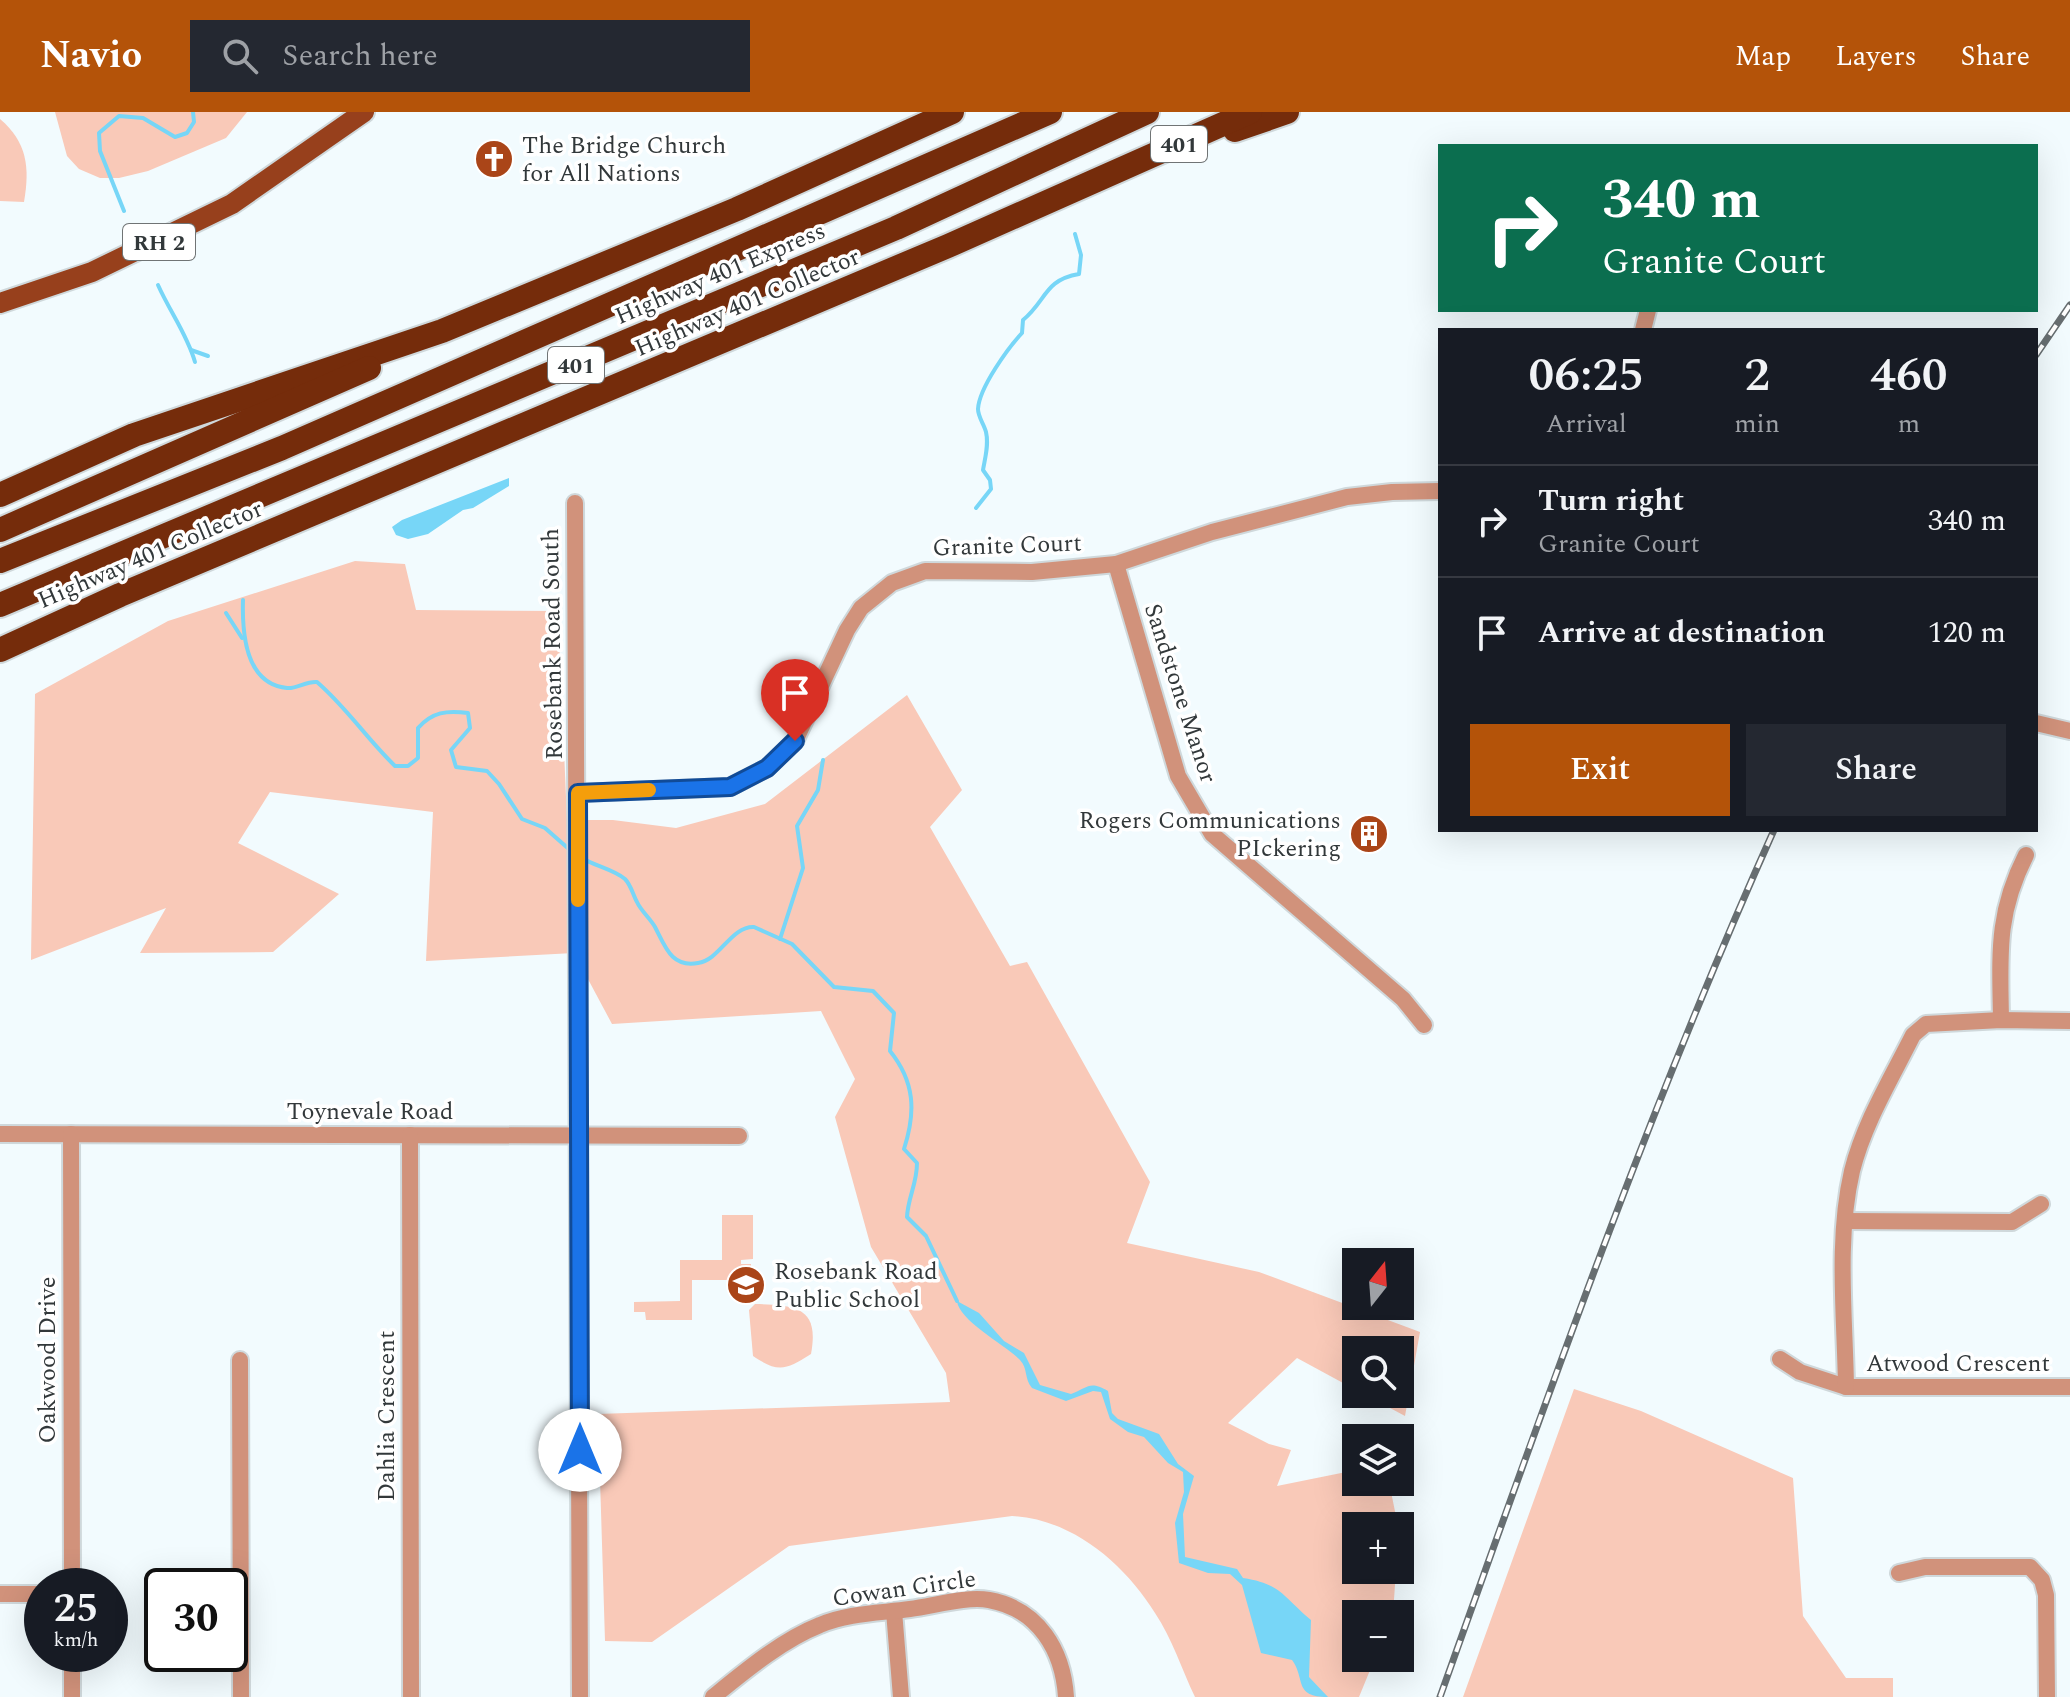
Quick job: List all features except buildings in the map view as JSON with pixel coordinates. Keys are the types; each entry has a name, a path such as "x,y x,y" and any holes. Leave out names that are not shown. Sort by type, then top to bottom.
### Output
{"highway":[{"path":"0,495 134,435 442,331 737,209 952,112"},
{"name":"Highway 401 Express","path":"0,561 282,448 1050,112"},
{"name":"Highway 401 Express","path":"0,605 867,240 1147,112"},
{"name":"Highway 401 Collector","path":"0,650 120,595 676,363 1250,112"},
{"path":"1108,175 1287,112"},
{"path":"0,530 335,385 442,331"}],"main road":[{"name":"RH 2","path":"0,303 92,272 196,223 269,180 364,112"}],"street":[{"name":"Granite Court","path":"578,793 730,787 767,768 795,741 847,630 861,608 892,583 933,569 1032,572 1116,564 1212,532 1347,497 1438,491"},
{"name":"Rosebank Road South","path":"575,503 580,1697"},
{"name":"Sandstone Manor","path":"1116,564 1178,776 1194,809 1228,850 1403,999 1424,1025"},
{"path":"2038,723 2070,731"},
{"path":"2001,1020 2000,926 2009,888 2026,855"},
{"name":"Atwood Crescent","path":"1846,1387 1845,1221 1852,1171 1866,1131 1913,1035 1926,1024 2001,1020 2070,1021"},
{"name":"Toynevale Road","path":"0,1134 739,1136"},
{"name":"Oakwood Drive","path":"71,1134 72,1568"},
{"name":"Dahlia Crescent","path":"410,1135 411,1697"},
{"path":"1845,1221 2012,1222 2041,1204"},
{"name":"Atwood Crescent","path":"1780,1359 1800,1372 1846,1387 2070,1387"},
{"path":"240,1360 241,1697"},
{"path":"1899,1573 1925,1567 2030,1567 2042,1580 2046,1595 2047,1697"},
{"path":"0,1594 24,1594"},
{"name":"Cowan Circle","path":"718,1695 792,1640 821,1624 987,1599 1013,1608 1037,1622 1058,1655 1066,1697"},
{"path":"894,1611 901,1697"},
{"path":"72,1672 72,1697"}],"shaded area":[{"path":"55,112 247,112 226,138 148,171 119,178 100,178 79,169 67,156"},
{"path":"0,119 16,137 24,156 27,178 24,202 0,201"},
{"path":"355,561 405,564 416,610 558,611 567,820 613,820 676,828 765,804 907,695 962,790 930,827 1010,966 1027,962 1150,1182 1127,1243 1259,1272 1342,1303 1342,1320 1388,1320 1420,1332 1414,1366 1414,1336 1342,1336 1342,1382 1297,1358 1228,1423 1269,1444 1291,1450 1277,1486 1342,1473 1342,1496 1392,1496 1395,1512 1342,1512 1342,1584 1395,1584 1394,1600 1342,1600 1342,1672 1369,1672 1359,1697 1195,1697 1161,1623 1128,1577 1112,1561 1055,1525 1012,1516 789,1546 652,1642 605,1641 598,1414 950,1402 946,1373 871,1247 835,1117 855,1079 821,1011 612,1024 574,953 426,961 433,812 270,792 238,843 339,894 273,952 140,953 166,908 31,960 35,694 168,621"},
{"path":"722,1215 753,1215 753,1259 741,1260 741,1264 751,1264 751,1273 740,1273 739,1280 692,1280 692,1320 646,1320 645,1312 634,1312 634,1302 680,1301 680,1260 722,1260"},
{"path":"755,1304 781,1305 801,1311 808,1317 813,1338 811,1354 782,1367 769,1365 753,1356 749,1310"},
{"path":"1574,1389 1641,1411 1793,1478 1803,1616 1846,1678 1893,1678 1893,1697 1463,1697"},
{"path":"1390,1408 1406,1408 1405,1416"}],"water":[{"path":"509,478 509,486 473,508 463,510 428,534 408,539 396,535 392,527 402,520"},
{"path":"957,1301 979,1313 1004,1341 1024,1353 1040,1385 1071,1394 1089,1386 1102,1388 1108,1391 1112,1413 1118,1419 1159,1434 1178,1464 1194,1476 1183,1514 1185,1557 1237,1569 1243,1578 1274,1588 1311,1620 1309,1677 1328,1697 1305,1690 1292,1660 1261,1653 1242,1585 1230,1574 1208,1573 1179,1563 1175,1523 1184,1492 1183,1472 1168,1463 1144,1437 1128,1432 1110,1419 1101,1392 1093,1391 1066,1401 1032,1388 1020,1360 974,1325"}],"waterway":[{"path":"124,211 100,151 99,133 119,116 143,118 175,137 187,133 194,122 193,112"},
{"path":"976,508 991,489 990,480 983,470 987,442 978,412 983,390 1022,333 1023,320 1052,286 1079,274 1081,255 1075,234"},
{"path":"158,285 195,362"},
{"path":"191,350 208,356"},
{"path":"243,600 245,641 254,667 262,677 287,688 317,682 395,766 408,766 418,758 418,728 429,718 447,712 468,713 470,728 451,750 456,767 487,771 522,819 545,828 570,850"},
{"path":"226,613 242,638"},
{"path":"780,939 803,868 797,826 818,790 823,760"},
{"path":"580,857 625,879 670,954 681,962 706,961 739,932 754,927 792,944 834,987 873,991 894,1013 890,1051 904,1074 911,1098 904,1149 917,1163 907,1217 926,1236 957,1301"}],"railway":[{"path":"2038,352 2070,305"},
{"path":"1440,1697 1640,1152 1727,936 1773,832"}],"slow traffic":[{"path":"578,900 578,793 649,790"}],"place":[{"name":"The Bridge Church for All Nations","path":"494,159"},
{"name":"Rogers Communications PIckering","path":"1369,834"},
{"name":"Rosebank Road Public School","path":"746,1285"}],"route":[{"path":"580,1450 578,793 730,787 767,768 795,741"}]}
